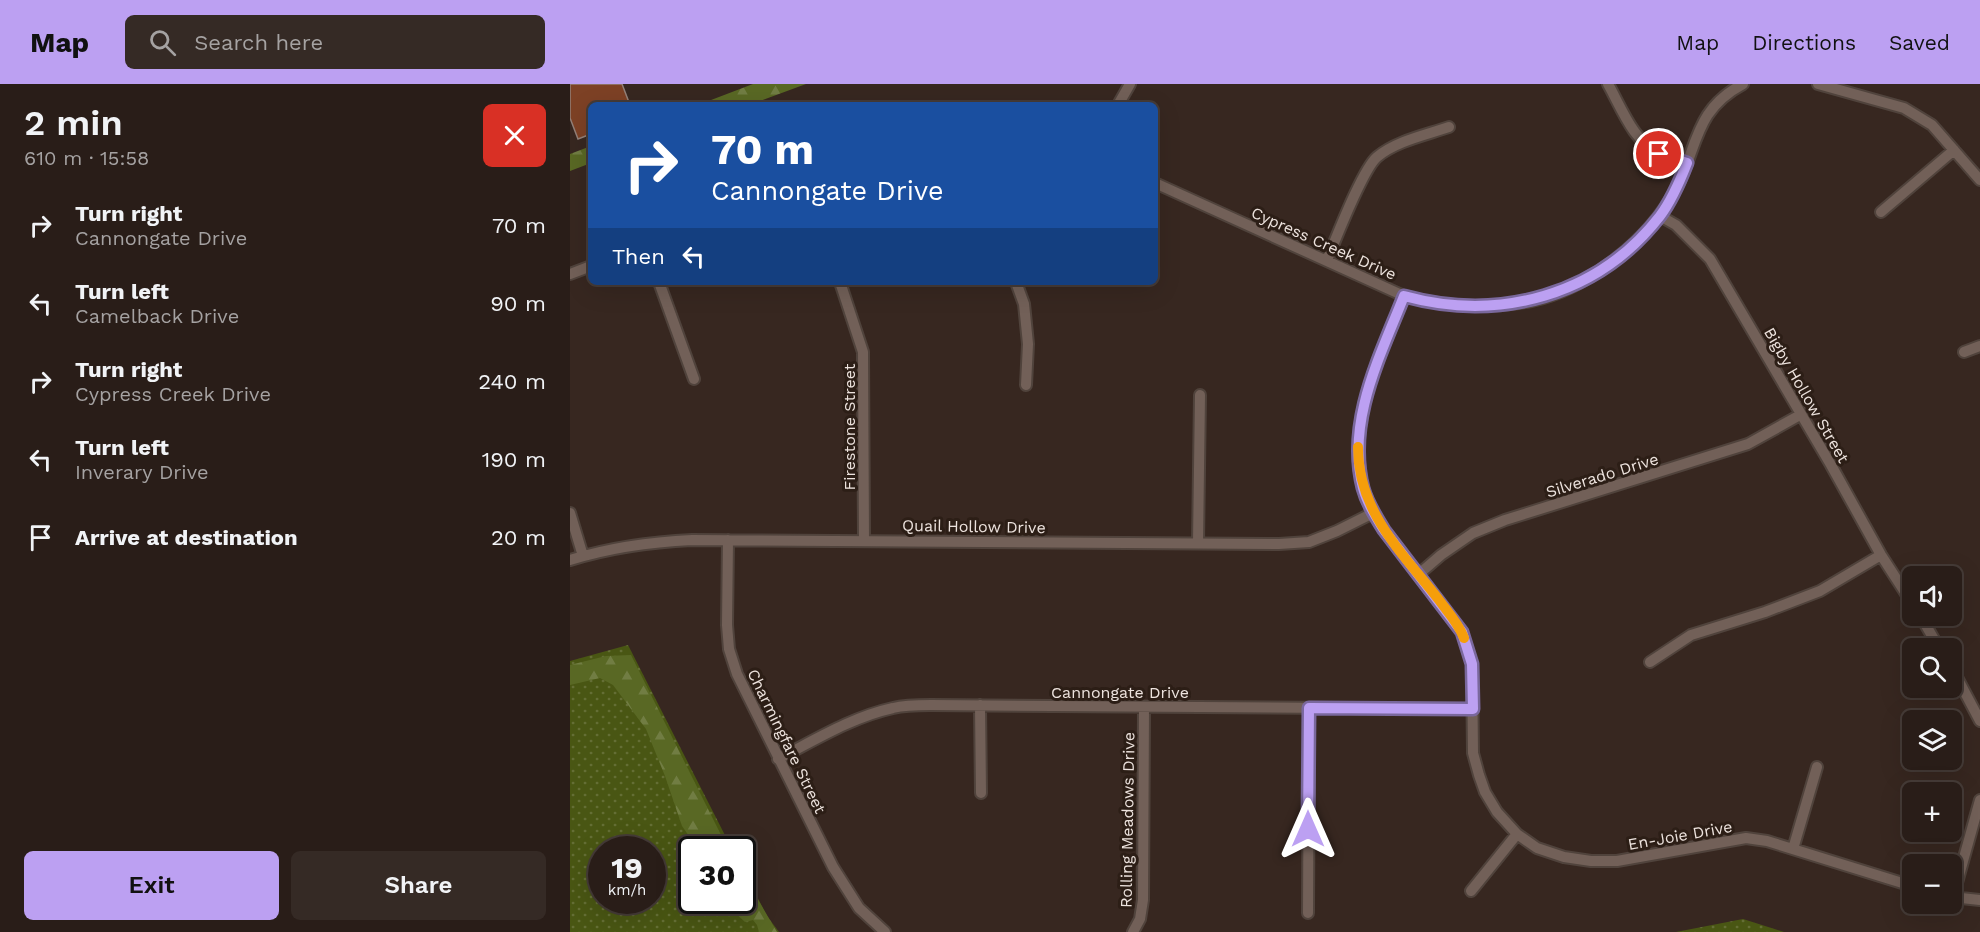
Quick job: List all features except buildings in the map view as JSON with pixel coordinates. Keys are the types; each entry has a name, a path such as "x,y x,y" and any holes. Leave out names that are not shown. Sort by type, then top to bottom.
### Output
{"street":[{"path":"1120,102 1130,84"},
{"path":"1608,84 1637,134 1646,144 1659,154 1687,163"},
{"name":"Cypress Creek Drive","path":"1158,184 1404,296 1460,306 1485,306 1533,300 1587,279 1638,241 1660,216 1678,186 1697,134 1708,113 1728,92 1743,84"},
{"path":"1818,84 1904,108 1932,125 1980,180"},
{"path":"1327,260 1362,180 1376,158 1399,145 1449,127"},
{"path":"1881,212 1954,150"},
{"name":"Bigby Hollow Street","path":"1660,216 1676,225 1710,259 1902,588"},
{"path":"570,274 588,267"},
{"path":"659,285 694,379"},
{"name":"Firestone Street","path":"841,285 863,352 864,540"},
{"path":"1017,285 1024,304 1028,344 1026,385"},
{"name":"En-Joie Drive","path":"1404,296 1365,394 1358,464 1364,490 1373,513 1462,632 1472,664 1473,753 1485,792 1497,812 1517,834 1537,848 1564,857 1591,861 1617,861 1746,838 1793,849 1902,883"},
{"path":"1964,352 1980,346"},
{"path":"1198,543 1200,395"},
{"name":"Silverado Drive","path":"1419,574 1441,555 1473,533 1505,520 1749,444 1800,414"},
{"path":"570,513 583,556"},
{"name":"Quail Hollow Drive","path":"570,560 648,542 728,540 1279,544 1309,542 1373,513"},
{"name":"Charmingfare Street","path":"728,540 727,625 729,649 737,674 833,867 859,908 885,932"},
{"path":"1650,662 1691,635 1765,612 1820,591 1881,555"},
{"path":"1962,687 1980,720"},
{"path":"980,705 981,793"},
{"name":"Cannongate Drive","path":"778,759 842,726 870,714 896,707 980,705 1473,709"},
{"name":"Rolling Meadows Drive","path":"1133,932 1140,919 1143,900 1144,707"},
{"path":"1308,913 1309,708"},
{"path":"1793,849 1817,766"},
{"path":"1962,862 1980,800"},
{"path":"1471,891 1517,834"},
{"path":"1962,898 1980,900"}],"green space":[{"path":"753,84 806,84 757,102 706,102"},
{"path":"588,147 588,164 570,171 570,154"},
{"path":"628,645 725,836 678,836 678,914 756,914 756,894 767,916 779,932 570,932 570,661"},
{"path":"631,655 722,836 689,836 682,826 646,729 613,685 600,678 570,685 570,665 606,656"},
{"path":"756,896 777,932 759,932 753,920 745,922 736,914 756,914"},
{"path":"1743,919 1784,932 1676,932"}],"slow traffic":[{"path":"1358,447 1358,464 1364,490 1373,513 1454,620 1464,638"}],"route":[{"path":"1308,829 1309,708 1473,709 1472,664 1462,632 1373,513 1364,490 1358,464 1365,394 1404,296 1460,306 1498,305 1533,300 1587,279 1638,241 1669,203 1687,163 1659,154"}]}
